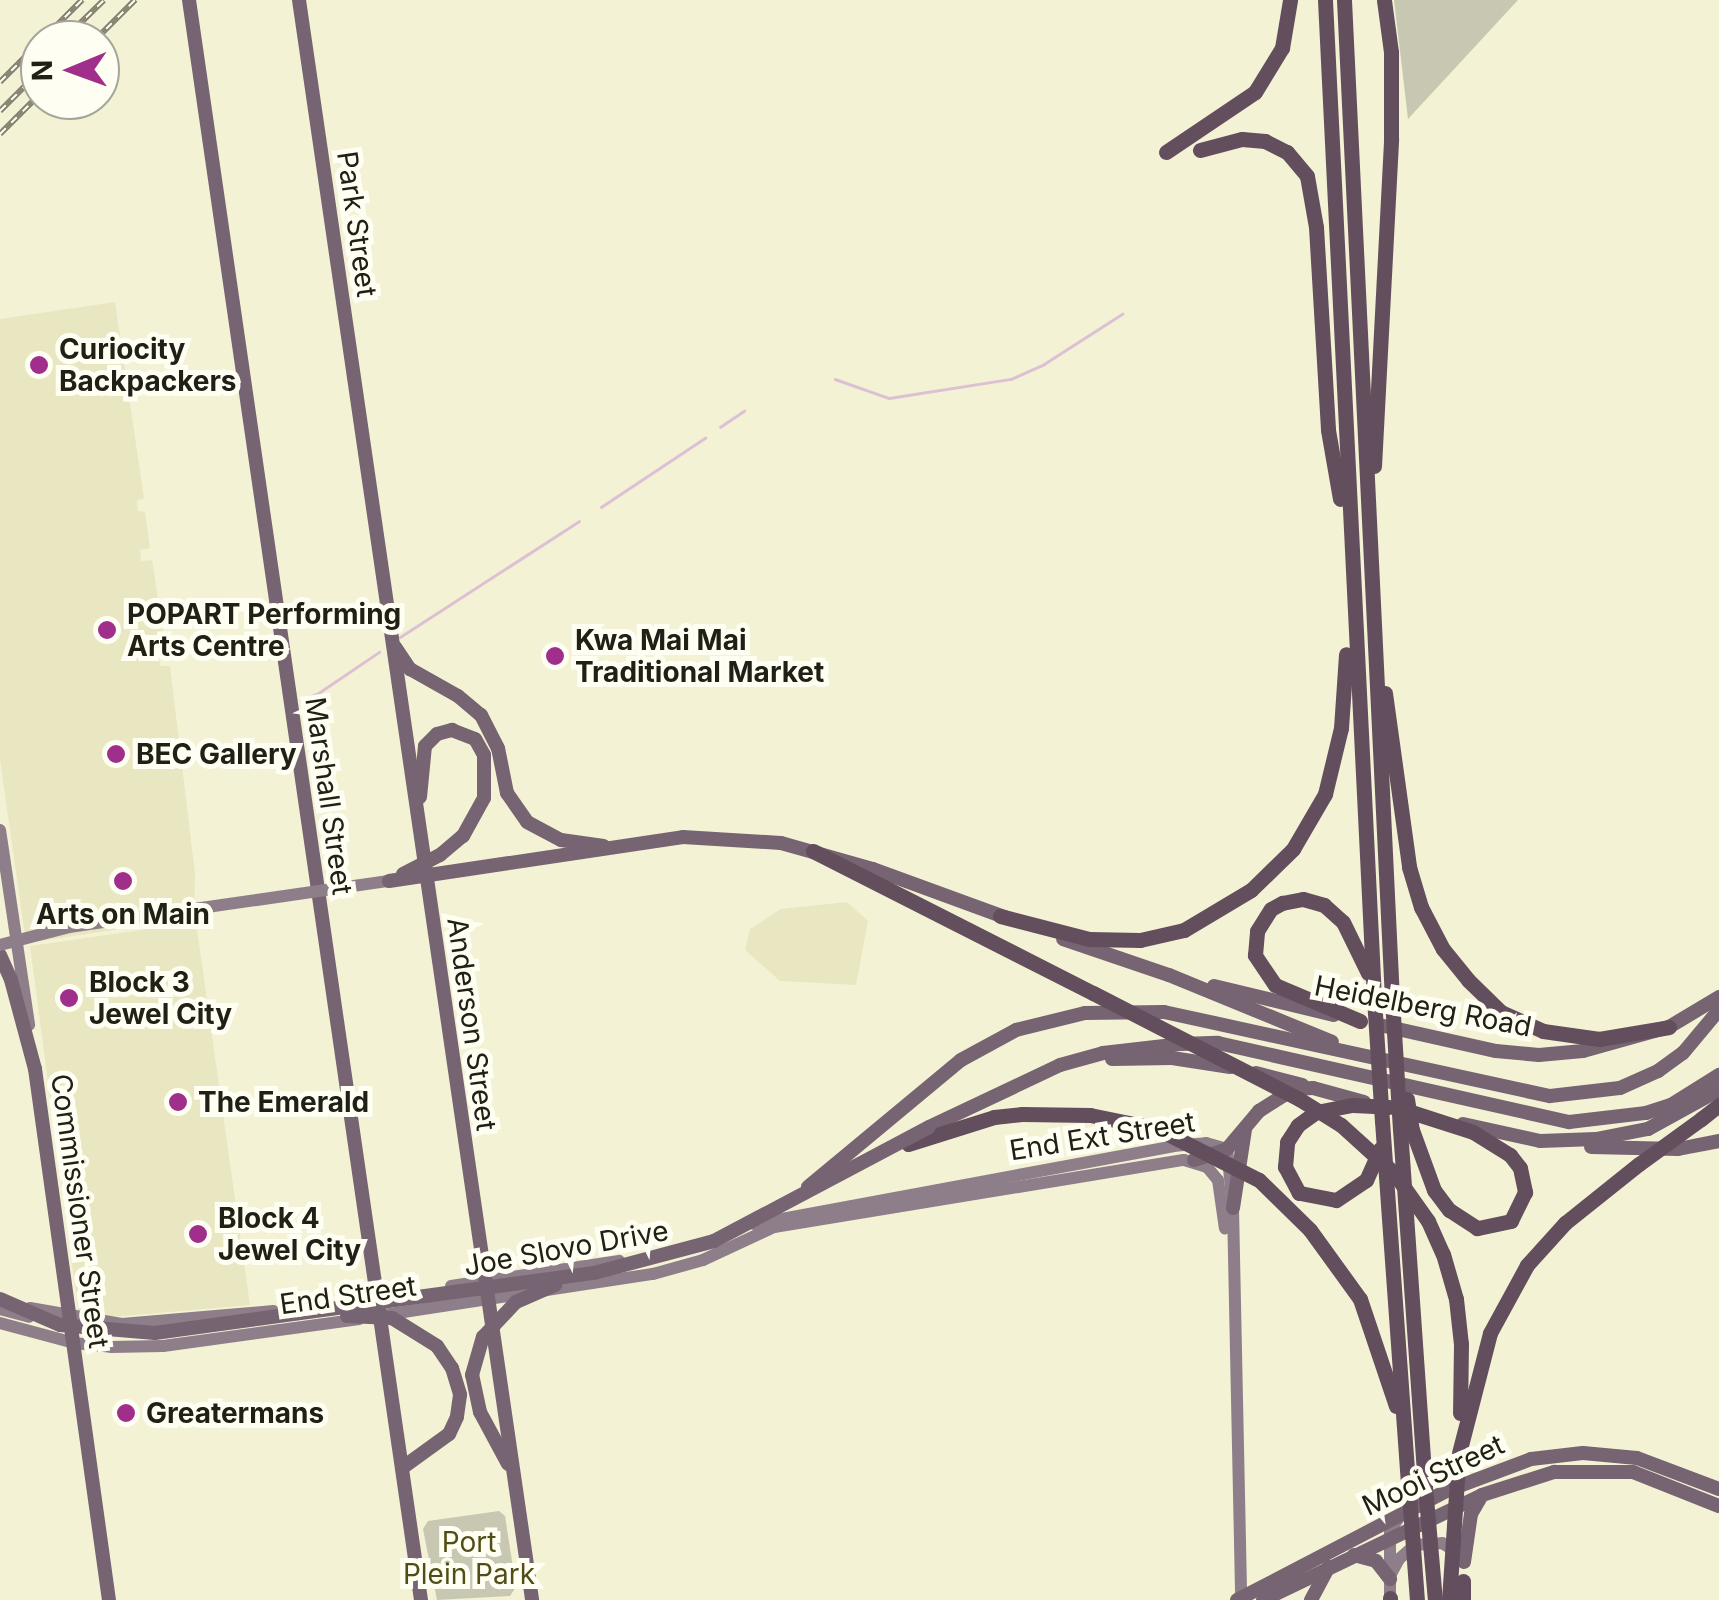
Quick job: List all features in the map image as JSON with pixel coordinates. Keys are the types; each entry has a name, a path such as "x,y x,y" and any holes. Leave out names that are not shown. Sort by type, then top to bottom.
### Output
{"highway":[{"path":"1166,152 1255,92 1282,48 1290,0"},
{"path":"1326,0 1348,542 1373,992 1414,1475 1435,1600"},
{"path":"1344,0 1368,545 1406,1129 1417,1600"},
{"path":"1368,545 1392,98 1384,0"},
{"path":"1200,150 1248,139 1279,147 1302,167 1314,200 1328,430 1348,542"},
{"path":"1370,575 1409,867 1429,922 1468,980 1501,1012 1522,1024 1575,1038 1626,1036 1674,1024"},
{"path":"1000,916 1089,939 1140,940 1184,930 1251,890 1284,860 1324,794 1340,728 1350,578"},
{"path":"813,851 1299,1098 1342,1125 1394,1173 1444,1254 1456,1299 1461,1344 1459,1459 1449,1600"},
{"path":"1360,1021 1275,986 1255,955 1263,919 1282,903 1303,899 1324,904 1344,922 1373,992"},
{"path":"1352,1105 1384,1119 1376,1164 1366,1180 1348,1196 1312,1199 1299,1193 1288,1178 1287,1142 1316,1112 1352,1105"},
{"path":"1459,1459 1490,1334 1527,1266 1564,1223 1719,1105"},
{"path":"1406,1129 1434,1190 1464,1222 1477,1228 1501,1226 1519,1211 1523,1180 1510,1155 1473,1132 1411,1112"},
{"path":"865,1163 951,1128 994,1117 1050,1113 1090,1115 1158,1129 1259,1180 1310,1230 1360,1298 1390,1383 1414,1475"},
{"path":"1464,1569 1465,1600"}],"main road":[{"name":"Marshall Street","path":"189,0 420,1600"},
{"name":"Park Street","path":"299,0 365,455"},
{"name":"Anderson Street","path":"365,455 532,1600"},
{"path":"390,638 402,660 417,674 458,696 482,715 498,748 507,794 527,822 561,840 607,847"},
{"path":"389,880 454,846 479,812 487,782 484,755 475,740 452,730 436,734 426,746 418,822"},
{"path":"389,880 684,837 753,838 813,851 1169,975 1385,1063"},
{"path":"0,955 31,1047"},
{"name":"Heidelberg Road","path":"1169,975 1496,1050 1540,1054 1599,1048 1674,1024 1719,997"},
{"path":"1658,1071 1684,1053 1719,1010"},
{"path":"774,1218 960,1060 1038,1023 1084,1013 1164,1012 1550,1096 1620,1088 1672,1066 1719,1030"},
{"name":"Joe Slovo Drive","path":"0,1303 65,1321 156,1332 642,1264 714,1242 1012,1084 1079,1060 1132,1048 1218,1043 1569,1122 1646,1113 1671,1105 1719,1074"},
{"name":"Commissioner Street","path":"31,1047 65,1321 74,1343 109,1600"},
{"path":"1079,1060 1185,1060 1313,1088 1384,1119 1411,1112 1540,1141 1678,1149 1719,1141"},
{"path":"1194,1160 1227,1150 1278,1095 1313,1088"},
{"path":"1540,1141 1596,1139 1648,1129 1719,1090"},
{"path":"1232,1208 1245,1129"},
{"path":"512,1470 480,1412 472,1375 479,1347 493,1322 537,1291 594,1273"},
{"path":"291,1316 379,1316 401,1322 426,1336 446,1357 457,1383 460,1407 449,1434 402,1468"},
{"name":"Mooi Street","path":"1239,1599 1446,1491 1509,1465 1582,1453 1637,1458 1719,1489"},
{"name":"Mooi Street","path":"1263,1600 1454,1507 1554,1472 1613,1470 1672,1484 1719,1506"},
{"path":"1464,1569 1471,1514 1482,1495"},
{"path":"1354,1555 1376,1562 1390,1578"},
{"path":"1311,1600 1329,1565"}],"street":[{"name":"Commissioner Street","path":"0,830 31,1047"},
{"path":"0,944 70,927 389,880"},
{"name":"End Ext Street","path":"700,1240 774,1218 1206,1143 1227,1150 1234,1311"},
{"name":"End Ext Street","path":"703,1260 774,1228 1194,1160 1208,1167 1221,1187 1234,1311"},
{"name":"End Street","path":"65,1321 122,1324 378,1296 625,1260 700,1240"},
{"name":"End Street","path":"0,1323 74,1343 164,1346 608,1283 703,1260"},
{"path":"1234,1311 1239,1599"},
{"path":"1446,1491 1454,1507 1464,1569"},
{"path":"1390,1599 1390,1537 1400,1516"},
{"path":"1390,1578 1399,1559 1415,1545 1452,1545 1464,1569"}],"shaded area":[{"path":"115,302 144,498 137,501 138,511 145,512 150,548 140,550 141,561 152,560 166,651 159,655 160,666 170,666 195,873 194,918 26,943 0,760 0,319"},
{"path":"847,902 868,921 856,985 780,981 745,950 750,929 781,909"},
{"path":"196,922 250,1305 112,1317 78,1310 30,946"}],"green space":[{"path":"1394,0 1518,0 1408,119"},
{"name":"Port Plein Park","path":"499,1511 505,1516 516,1587 510,1596 437,1600 423,1529 428,1521"}],"waterway":[{"path":"835,379 889,398 1011,379 1044,364 1122,314"},
{"path":"720,427 744,411"},
{"path":"601,507 705,438"},
{"path":"400,637 579,521"},
{"path":"301,700 317,694 379,652"}],"railway":[{"path":"62,20 82,0"},
{"path":"84,20 104,0"},
{"path":"115,20 135,0"},
{"path":"0,82 20,62"},
{"path":"0,111 20,91"},
{"path":"0,134 20,114"}],"place":[{"name":"Curiocity Backpackers","path":"39,365"},
{"name":"POPART Performing Arts Centre","path":"107,630"},
{"name":"Kwa Mai Mai Traditional Market","path":"555,656"},
{"name":"BEC Gallery","path":"116,754"},
{"name":"Arts on Main","path":"123,881"},
{"name":"Block 3 Jewel City","path":"69,998"},
{"name":"The Emerald","path":"178,1102"},
{"name":"Block 4 Jewel City","path":"198,1234"},
{"name":"Greatermans","path":"126,1413"}]}
